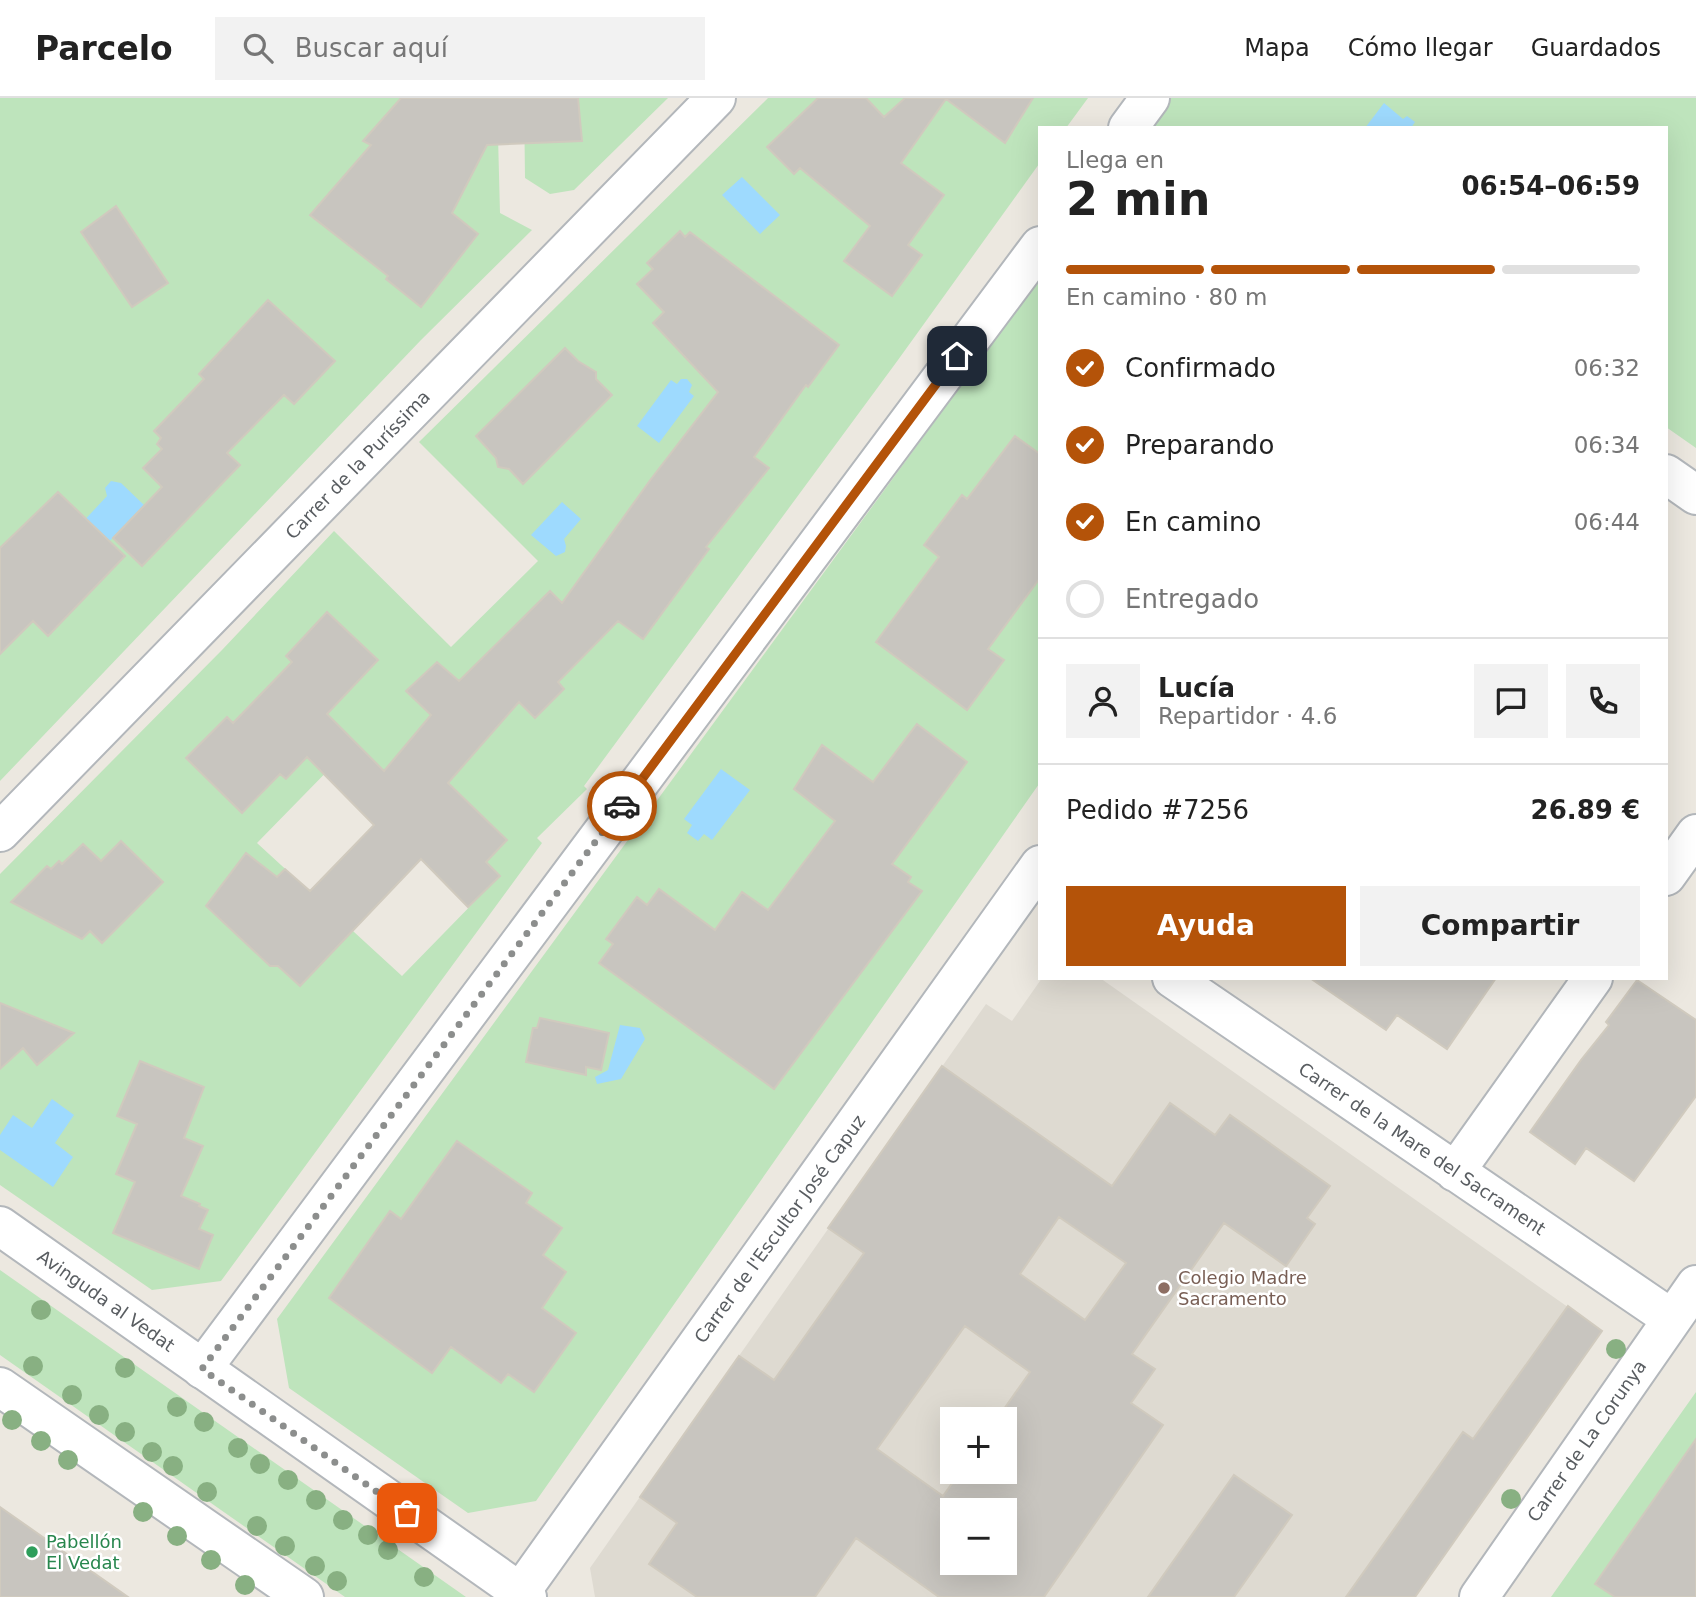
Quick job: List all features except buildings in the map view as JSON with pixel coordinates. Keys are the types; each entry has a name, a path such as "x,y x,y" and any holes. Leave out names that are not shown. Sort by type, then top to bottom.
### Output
{"street":[{"name":"Carrer de la Puríssima","path":"0,832 716,98"},
{"path":"1129,126 1150,98"},
{"path":"202,1369 1038,249"},
{"path":"1668,475 1696,495"},
{"path":"1668,873 1696,834"},
{"name":"Carrer de l'Escultor José Capuz","path":"521,1596 1036,878"},
{"name":"Carrer de la Mare del Sacrament","path":"1175,980 1672,1319"},
{"path":"1455,1172 1592,980"},
{"name":"Avinguda al Vedat","path":"0,1226 521,1596"},
{"name":"Carrer de La Corunya","path":"1479,1597 1696,1285"},
{"path":"0,1387 304,1597"}],"shaded area":[{"name":"Colegio Madre Sacramento","path":"1041,980 1103,980 1602,1331 1415,1597 595,1597 590,1568 986,1004 1012,1021"}],"green space":[{"path":"0,98 497,98 500,213 532,230 421,340 0,781"},
{"path":"524,98 668,98 574,190 550,194 525,178"},
{"path":"768,98 1088,98 1067,126 1038,126 1038,165 584,786 587,789 537,838 542,843 221,1281 152,1290 0,1185 0,874 222,650 334,531 451,647 538,561 419,442","holes":["345,753 484,892 402,976 257,843"]},
{"path":"1171,98 1696,98 1696,448 1668,428 1668,126 1151,126"},
{"path":"1038,280 1038,785 536,1501 468,1513 289,1388 277,1319"},
{"path":"0,1270 466,1597 345,1597 0,1355"},
{"path":"1696,1392 1696,1597 1551,1597"}],"water":[{"path":"1384,103 1403,119 1407,116 1415,122 1412,126 1367,126"},
{"path":"742,177 780,215 760,234 722,195"},
{"path":"681,379 687,379 692,385 689,392 694,396 659,443 637,426 671,380 677,384"},
{"path":"111,481 121,483 144,505 102,549 79,526 107,496 105,488"},
{"path":"562,502 581,519 564,539 565,552 556,556 531,535"},
{"path":"721,769 750,790 712,840 704,834 698,841 687,833 692,825 684,819"},
{"path":"620,1025 640,1028 645,1039 621,1079 597,1084 595,1077 608,1070"},
{"path":"52,1099 74,1115 55,1143 73,1157 53,1187 0,1150 0,1135 13,1115 32,1128"}],"way so far":[{"path":"407,1513 202,1369 622,806"}],"place":[{"name":"Colegio Madre Sacramento","path":"1164,1288"},
{"name":"Pabellón El Vedat","path":"32,1552"}],"route":[{"path":"622,806 957,356"}]}
